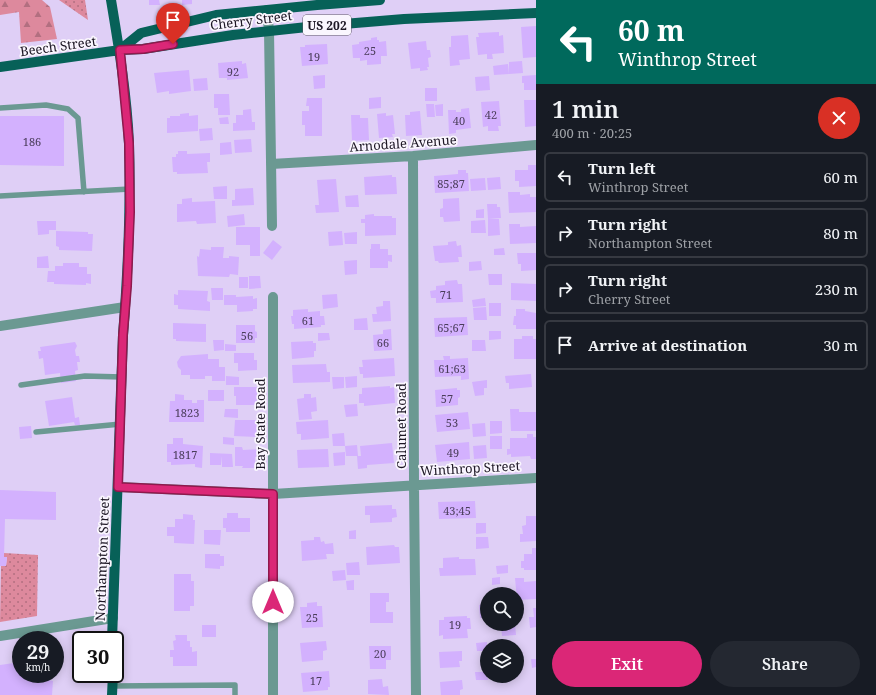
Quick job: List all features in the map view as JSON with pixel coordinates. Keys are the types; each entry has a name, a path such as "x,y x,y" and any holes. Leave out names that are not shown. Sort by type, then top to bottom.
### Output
{"main road":[{"name":"Northampton Street","path":"112,0 120,50 129,143 130,189 112,631"},
{"name":"Cherry Street","path":"120,50 141,33 216,15 317,4 380,0"},
{"name":"Cherry Street","path":"120,50 143,49 307,27 396,20 536,13"},
{"name":"Beech Street","path":"0,67 120,50"}],"street":[{"path":"267,10 269,31 272,226"},
{"name":"Arnodale Avenue","path":"271,164 413,156 536,145"},
{"name":"Calumet Road","path":"413,156 416,695"},
{"name":"Bay State Road","path":"273,297 273,695"},
{"path":"0,326 125,307"},
{"name":"Winthrop Street","path":"118,487 273,494 414,484 536,478"},
{"path":"0,636 113,618"}],"lane":[{"path":"0,108 46,105 68,109 78,118 84,192"},
{"path":"0,196 130,189"},
{"path":"22,385 85,376 122,377"},
{"path":"36,432 120,424"},
{"path":"112,690 235,685 235,695"}],"green space":[{"path":"0,0 42,0 50,7 57,39 21,43 19,12 0,15"},
{"path":"59,0 85,0 88,20"},
{"path":"4,553 38,555 37,616 0,622 1,566 6,566 7,557 4,557"}],"building":[{"path":"149,0 159,0 160,5 149,5"},
{"path":"182,0 192,0 192,4 182,5"},
{"path":"536,26 536,57 523,58 521,27"},
{"path":"499,32 499,36 503,35 504,53 492,54 493,59 487,59 487,54 478,55 476,37 479,37 478,33"},
{"path":"468,35 470,59 459,60 460,65 450,66 449,47 451,47 451,36"},
{"path":"377,37 379,42 386,41 387,56 381,56 381,64 367,65 367,60 360,61 360,58 353,58 352,45"},
{"path":"426,41 427,50 430,50 431,57 428,58 428,70 420,71 420,68 411,69 408,43"},
{"path":"327,44 328,64 302,66 300,47 305,47 305,45"},
{"path":"242,61 242,64 246,63 248,78 227,80 227,78 219,78 218,63"},
{"path":"522,61 523,73 509,74 509,62"},
{"path":"508,64 509,74 494,75 493,66"},
{"path":"189,70 191,91 169,94 169,91 157,93 154,73"},
{"path":"325,75 325,88 314,89 313,76"},
{"path":"536,75 536,90 524,90 522,76"},
{"path":"489,76 490,90 476,91 475,77"},
{"path":"207,78 208,90 194,91 193,79"},
{"path":"425,88 437,88 437,101 425,101"},
{"path":"214,94 229,94 230,115 218,115 218,108 214,108"},
{"path":"381,97 381,108 369,109 369,98"},
{"path":"307,98 322,98 322,136 305,136 305,125 302,125 302,111 309,111 309,106 306,106"},
{"path":"524,100 536,100 536,126 525,127"},
{"path":"499,101 501,126 498,126 499,131 488,131 488,126 483,127 481,102"},
{"path":"426,104 434,104 435,117 427,117"},
{"path":"443,104 443,116 436,116 435,105"},
{"path":"469,108 471,128 456,130 456,133 449,134 448,110 456,110 456,112 461,112 461,109"},
{"path":"251,109 252,122 255,122 255,130 233,131 233,123 236,123 236,115 243,115 243,110"},
{"path":"420,111 422,135 406,136 405,115 410,115 410,112"},
{"path":"189,113 189,116 198,115 198,131 167,133 167,118 170,118 170,116 180,116 180,114"},
{"path":"386,113 386,116 393,115 395,134 392,134 393,137 379,138 377,114"},
{"path":"351,115 360,115 360,118 368,118 369,140 352,141"},
{"path":"0,116 64,116 64,166 0,165"},
{"path":"228,117 229,124 220,124 219,118"},
{"path":"212,128 213,140 200,141 199,129"},
{"path":"251,139 252,152 235,153 234,140"},
{"path":"231,142 232,154 220,155 220,143"},
{"path":"178,151 187,151 187,154 210,153 210,162 207,162 208,173 177,174 177,172 173,172 172,157 176,157"},
{"path":"528,165 536,165 536,186 519,187 519,181 515,181 515,170 528,170"},
{"path":"458,170 466,170 466,173 468,173 469,191 435,193 434,176 458,174"},
{"path":"392,175 392,177 396,177 397,194 365,195 364,177"},
{"path":"500,177 501,189 488,190 487,178"},
{"path":"485,178 486,190 471,191 470,179"},
{"path":"336,179 339,212 316,213 315,205 319,205 317,180"},
{"path":"227,186 227,199 214,199 213,187"},
{"path":"253,188 254,205 232,206 232,200 235,200 235,189"},
{"path":"508,192 520,192 520,195 530,194 530,197 536,197 536,212 509,213"},
{"path":"358,195 359,207 346,207 345,196"},
{"path":"192,198 192,202 215,201 216,223 197,224 196,221 177,222 177,204 182,204 182,199"},
{"path":"459,198 460,221 444,222 443,217 440,217 440,209 443,208 443,199"},
{"path":"487,204 497,204 497,207 500,207 501,218 488,219"},
{"path":"484,209 484,218 476,218 476,210"},
{"path":"244,214 245,225 228,227 227,216"},
{"path":"374,214 374,216 392,216 392,218 396,218 396,235 365,236 365,223 361,223 361,219 365,219 365,215"},
{"path":"488,219 499,219 500,235 488,236"},
{"path":"485,220 486,233 471,233 471,221"},
{"path":"37,221 56,221 56,230 49,230 49,234 38,235"},
{"path":"509,224 520,224 520,227 536,226 536,243 510,244"},
{"path":"236,227 260,227 260,256 250,256 250,245 236,245"},
{"path":"56,231 88,232 88,234 93,234 92,251 59,250 59,247 56,246"},
{"path":"342,231 343,245 329,246 328,232"},
{"path":"357,232 357,244 345,244 344,233"},
{"path":"273,240 282,247 272,260 263,253"},
{"path":"456,241 457,246 461,245 462,257 458,257 459,262 439,263 438,261 435,261 433,246 448,245 448,242"},
{"path":"371,244 380,244 380,249 388,249 388,255 392,255 392,262 388,261 388,268 370,268"},
{"path":"211,247 224,247 223,258 229,258 229,256 239,257 238,275 230,274 229,277 198,276 197,256 199,257 200,249 211,250"},
{"path":"504,248 505,255 494,255 494,249"},
{"path":"517,253 536,253 536,270 521,271 521,264 518,264"},
{"path":"48,256 49,268 37,268 37,257"},
{"path":"357,260 357,274 345,275 344,261"},
{"path":"481,261 482,270 469,271 469,262"},
{"path":"63,263 79,263 79,267 87,267 87,274 91,274 91,284 54,284 54,282 47,282 48,271 55,271 55,266 63,266"},
{"path":"488,274 502,274 502,285 489,285"},
{"path":"249,276 260,276 261,288 249,289"},
{"path":"239,277 248,277 248,288 239,288"},
{"path":"457,280 458,284 462,284 463,302 436,303 436,298 431,298 430,291 436,290 436,286 445,285 445,281"},
{"path":"511,283 536,284 536,301 511,300"},
{"path":"211,288 223,288 223,300 212,300"},
{"path":"178,290 208,291 207,301 210,302 210,311 178,309 178,305 174,305 174,294 178,295"},
{"path":"337,294 338,307 323,309 322,295"},
{"path":"224,295 236,295 236,297 253,296 253,299 257,298 257,309 253,309 253,311 237,312 237,305 224,305"},
{"path":"485,298 486,306 473,307 472,300"},
{"path":"383,301 390,301 391,321 373,322 372,314 377,314 376,307 383,306"},
{"path":"489,303 501,303 501,316 489,316"},
{"path":"486,307 487,320 474,320 473,308"},
{"path":"308,309 308,312 320,311 320,316 324,316 325,325 321,325 321,327 294,329 291,316 293,316 293,310"},
{"path":"516,309 525,309 525,311 536,313 536,329 516,329 516,325 513,325 514,316 516,316"},
{"path":"467,317 468,335 435,337 434,318"},
{"path":"367,318 368,330 354,330 354,319"},
{"path":"173,323 206,324 206,342 176,341 176,339 173,339"},
{"path":"236,325 255,325 257,338 255,338 255,343 236,343"},
{"path":"391,329 392,350 374,351 373,335 383,334 383,330"},
{"path":"489,331 501,331 501,339 489,340"},
{"path":"318,333 329,333 330,340 318,341"},
{"path":"522,336 533,336 533,339 536,339 536,359 514,359 514,339 522,339"},
{"path":"213,340 224,340 224,350 214,351"},
{"path":"472,340 485,340 486,351 472,351"},
{"path":"313,341 313,343 316,343 314,357 292,359 291,342"},
{"path":"75,342 77,346 75,350 76,356 79,356 80,362 77,362 78,370 75,371 76,381 61,383 60,373 45,375 43,358 39,359 38,351 41,351 40,347"},
{"path":"225,344 236,345 236,351 225,351"},
{"path":"234,353 254,353 254,360 257,360 257,370 238,371 238,363 234,363"},
{"path":"208,354 208,359 219,359 219,367 225,367 225,381 212,381 212,376 205,376 205,379 190,379 190,375 181,375 181,370 178,367 177,362 181,356"},
{"path":"443,356 450,356 450,359 468,358 469,379 461,380 461,376 435,377 434,360 444,360"},
{"path":"394,358 395,376 363,378 363,374 360,374 359,367 363,367 362,360"},
{"path":"326,364 327,372 330,372 330,382 293,383 292,365"},
{"path":"531,374 532,387 509,389 509,383 506,383 505,376"},
{"path":"226,376 239,377 239,385 226,385"},
{"path":"357,376 357,387 346,388 345,377"},
{"path":"332,377 344,377 344,388 333,389"},
{"path":"487,380 487,388 484,388 484,395 475,396 472,382"},
{"path":"390,386 390,388 394,387 395,403 364,406 364,403 359,403 359,394 362,394 362,388"},
{"path":"234,387 257,387 257,405 236,405"},
{"path":"457,388 457,390 460,390 458,405 436,407 435,390"},
{"path":"208,390 224,390 224,401 208,401"},
{"path":"175,394 184,395 184,400 192,400 192,403 197,403 197,400 204,400 204,422 169,422 170,401 175,401"},
{"path":"304,394 311,394 311,398 316,397 317,411 311,412 312,419 299,420 297,399 304,398"},
{"path":"72,397 75,418 79,417 80,425 75,425 74,422 49,426 45,401"},
{"path":"357,404 358,416 346,417 344,405"},
{"path":"225,409 238,409 238,418 224,417"},
{"path":"510,409 519,409 519,412 536,412 536,431 511,431"},
{"path":"468,412 470,429 437,432 435,415"},
{"path":"235,420 258,420 257,437 234,436"},
{"path":"328,420 329,438 301,440 301,434 297,434 296,422"},
{"path":"490,421 502,421 502,433 490,434"},
{"path":"485,423 486,436 473,437 472,424"},
{"path":"31,426 32,438 20,439 19,427"},
{"path":"344,433 345,446 333,446 332,434"},
{"path":"527,434 533,434 533,437 536,437 536,459 531,459 530,456 511,457 511,454 507,455 507,449 510,449 510,438 527,438"},
{"path":"490,436 502,436 502,449 490,449"},
{"path":"223,437 234,438 234,445 223,444"},
{"path":"173,438 183,438 183,444 203,446 202,468 195,467 195,464 171,465 171,462 167,462 167,444 173,444"},
{"path":"469,442 470,459 437,462 435,445"},
{"path":"392,443 394,463 367,465 367,468 358,469 357,456 361,456 360,446"},
{"path":"357,445 358,456 346,456 345,446"},
{"path":"486,445 487,458 474,459 473,446"},
{"path":"235,447 242,447 243,450 258,449 258,457 255,457 255,468 242,468 243,466 235,466"},
{"path":"328,449 329,467 298,468 297,450"},
{"path":"345,452 345,465 334,466 333,453"},
{"path":"210,453 232,454 233,467 222,467 222,456 221,465 210,465"},
{"path":"0,490 56,492 56,520 5,519 4,557 7,557 6,566 0,566"},
{"path":"475,501 476,518 439,519 438,502"},
{"path":"392,505 392,509 396,509 397,517 392,518 392,522 370,523 370,515 365,515 365,506"},
{"path":"227,513 238,513 238,518 250,518 250,532 226,532 226,528 223,528 223,518 227,518"},
{"path":"183,514 193,515 193,520 195,520 194,544 174,543 174,536 167,536 167,527 175,527 175,519 183,519"},
{"path":"526,516 536,516 536,541 520,542 520,534 523,534 522,526 526,525"},
{"path":"476,523 486,523 486,533 476,534"},
{"path":"204,530 221,530 220,545 204,544"},
{"path":"356,530 356,539 349,539 349,531"},
{"path":"314,537 320,537 321,542 324,541 325,544 333,543 334,554 326,554 327,559 302,561 301,541 314,540"},
{"path":"476,537 488,537 489,548 476,549"},
{"path":"394,545 395,547 399,547 400,563 367,565 366,547"},
{"path":"532,548 536,548 536,570 524,570 524,568 521,568 521,561 524,561 524,554 532,554"},
{"path":"205,554 220,554 220,556 224,556 224,566 220,566 220,569 205,568"},
{"path":"459,557 459,559 475,559 476,575 440,576 439,568 443,568 443,558"},
{"path":"359,562 360,575 347,575 346,563"},
{"path":"508,565 508,573 497,574 496,566"},
{"path":"345,570 346,580 333,581 332,571"},
{"path":"174,574 191,574 191,581 194,581 194,606 190,606 190,611 174,611"},
{"path":"500,577 500,584 492,585 492,578"},
{"path":"515,578 524,578 524,582 536,581 536,599 524,600 524,587 516,587"},
{"path":"354,580 354,590 347,590 346,581"},
{"path":"370,593 389,593 389,602 386,602 386,612 393,612 393,623 370,623"},
{"path":"317,602 317,606 322,606 323,627 302,628 300,607 307,607 307,603"},
{"path":"533,608 536,608 536,627 530,628 529,617 534,617"},
{"path":"467,616 467,618 470,618 471,629 467,629 468,638 443,639 443,635 439,636 439,620 444,620 444,617"},
{"path":"202,625 216,625 216,637 202,637"},
{"path":"502,631 516,631 516,635 502,636"},
{"path":"175,635 187,635 187,641 190,641 192,652 197,651 197,666 173,666 173,657 170,657 170,650 174,650 173,641 176,640"},
{"path":"326,641 327,650 323,651 323,660 302,662 300,643"},
{"path":"476,643 480,643 480,651 477,651"},
{"path":"369,646 391,646 391,660 386,660 386,669 370,669"},
{"path":"462,651 462,661 459,661 460,667 440,668 439,652"},
{"path":"531,659 536,659 536,667 532,668"},
{"path":"12,663 12,683 53,683 52,695 0,695 0,665"},
{"path":"329,671 330,687 328,687 328,690 303,692 301,673"},
{"path":"475,672 480,672 480,680 476,680"},
{"path":"382,679 383,687 388,686 389,695 368,694 368,680"},
{"path":"462,680 463,689 460,690 460,695 441,695 440,682"}],"route":[{"path":"173,44 143,49 120,50 129,143 130,212 127,286 123,335 118,487 273,494 273,602"}]}
